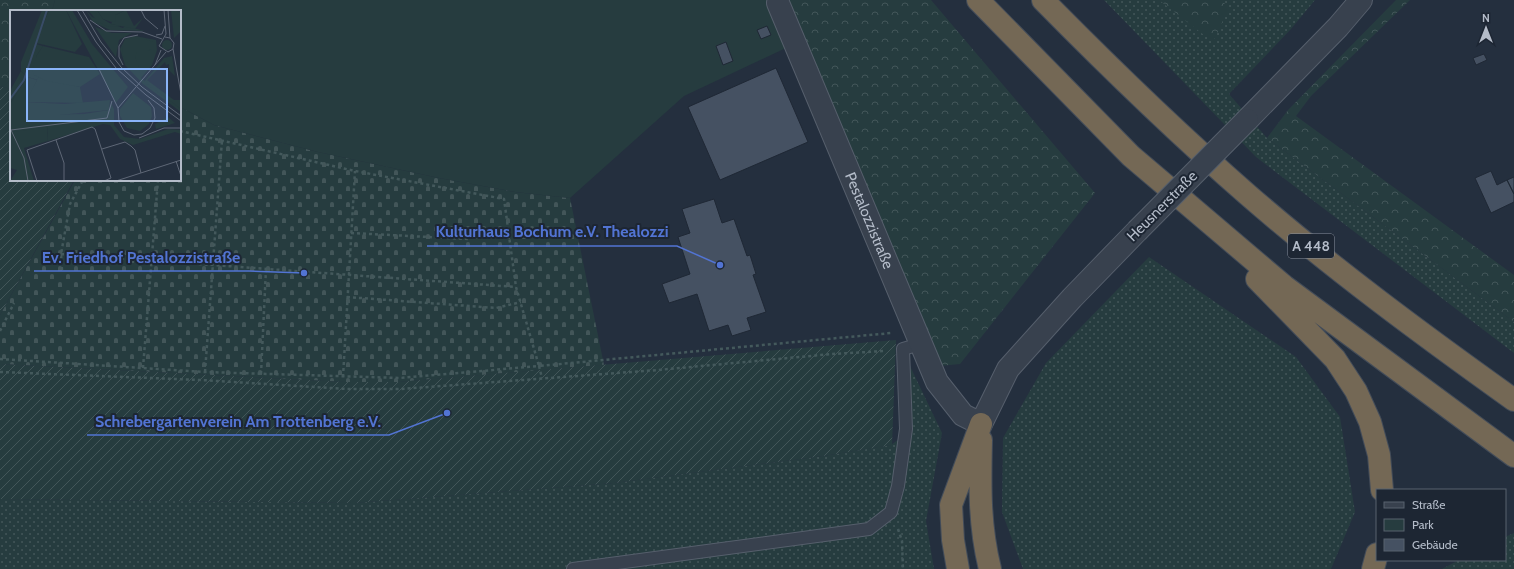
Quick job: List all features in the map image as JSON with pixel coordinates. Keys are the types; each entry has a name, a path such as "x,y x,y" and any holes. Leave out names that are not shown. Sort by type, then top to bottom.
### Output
{"highway":[{"path":"978,0 1125,150 1164,184 1284,286 1514,456"},
{"name":"A 448","path":"1043,0 1120,78 1249,195 1354,282 1514,400"},
{"path":"1064,0 1120,78"},
{"path":"1164,184 1335,359 1356,391 1370,422 1379,455 1382,489"},
{"path":"958,569 953,540 951,505 981,424"},
{"path":"981,424 980,513 983,540 990,569"},
{"path":"1374,569 1376,559"}],"street":[{"name":"Heusnerstraße","path":"981,424 1008,369 1072,298 1247,120 1338,26 1361,0"},
{"name":"Pestalozzistraße","path":"778,3 912,340 937,382 950,400 963,415 981,424"}],"lane":[{"path":"573,569 869,528 891,512 898,486 906,429 912,340"}],"path":[{"path":"181,131 355,171 504,198 516,287 542,378"},
{"path":"205,372 222,140"},
{"path":"343,377 355,171"},
{"path":"62,270 61,254 70,204 82,181"},
{"path":"143,368 150,261 158,181"},
{"path":"351,233 468,240"},
{"path":"61,254 516,287"},
{"path":"261,374 266,269"},
{"path":"347,297 496,308 521,302"},
{"path":"0,331 14,303"},
{"path":"0,359 205,372 400,378 893,333 912,340"},
{"path":"0,372 201,380 347,389 401,389 658,370 832,354 912,340"},
{"path":"891,512 902,541 903,569"}],"green space":[{"path":"0,0 55,0 52,10 10,10 10,89 0,86"},
{"path":"55,0 767,0 786,48 684,96 570,198 515,192 439,178 318,152 214,125 181,108 181,10 52,10"},
{"path":"783,0 931,0 1095,193 960,364 939,366"},
{"path":"1104,0 1315,0 1291,29 1229,94 1267,138 1514,322 1514,353 1256,157"},
{"path":"1159,0 1223,0 1228,10 1213,42"},
{"path":"1396,0 1410,0 1311,96 1296,116 1514,275 1514,322 1267,138 1288,110"},
{"path":"0,86 10,89 10,181 73,181 0,315"},
{"path":"181,108 214,125 318,152 439,178 515,192 570,198 604,365 398,382 345,382 0,364 0,315 74,181 181,181"},
{"path":"1149,257 1296,357 1340,417 1355,512 1331,569 1023,569 1002,512 1003,438 1046,363"},
{"path":"896,340 892,445 823,456 614,483 354,503 0,499 0,364 345,382 398,382"},
{"path":"909,364 942,433 926,521 934,569 0,569 0,499 354,503 614,483 823,456 891,445 910,431"},
{"path":"1514,533 1514,569 1442,569 1457,561 1506,561 1506,537"}],"building":[{"path":"767,26 771,35 761,39 757,30"},
{"path":"726,42 733,61 723,65 716,46"},
{"path":"1484,54 1487,60 1476,65 1473,58"},
{"path":"776,68 808,142 720,180 688,107"},
{"path":"1491,171 1497,185 1507,180 1514,194 1514,202 1491,213 1475,178"},
{"path":"1514,177 1514,194 1507,180"},
{"path":"714,199 722,223 734,219 747,256 750,255 756,274 753,275 766,312 747,318 751,330 732,336 728,325 709,331 697,294 669,303 662,284 690,274 678,237 690,233 682,209"}],"place":[{"name":"Kulturhaus Bochum e.V. Thealozzi","path":"720,265"},
{"name":"Ev. Friedhof Pestalozzistraße","path":"304,273"},
{"name":"Schrebergartenverein Am Trottenberg e.V.","path":"447,413"}]}
